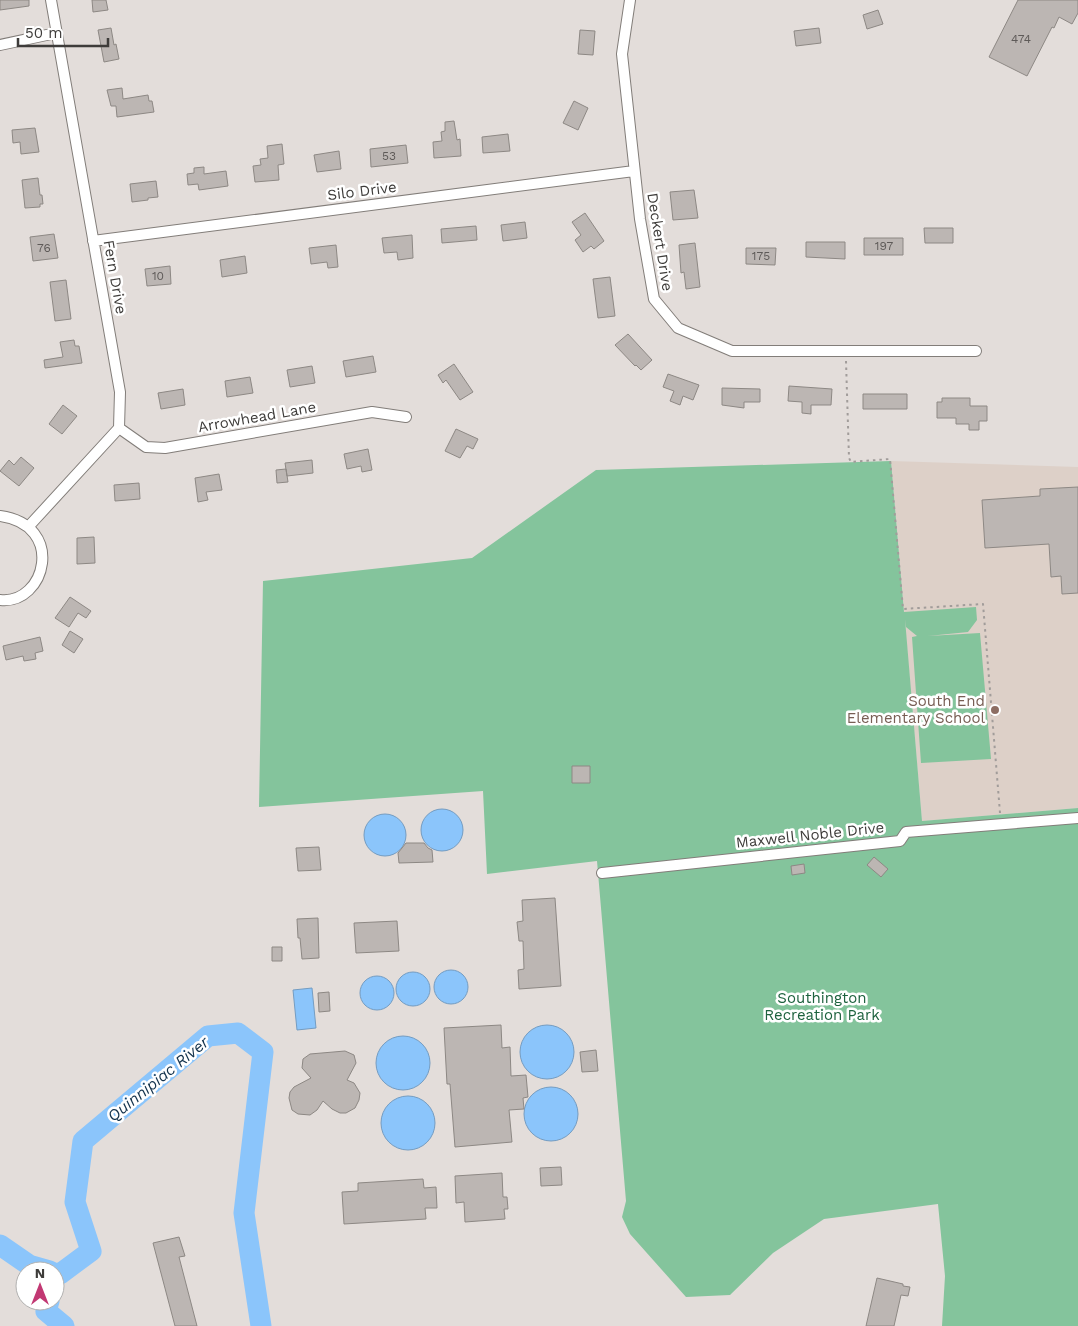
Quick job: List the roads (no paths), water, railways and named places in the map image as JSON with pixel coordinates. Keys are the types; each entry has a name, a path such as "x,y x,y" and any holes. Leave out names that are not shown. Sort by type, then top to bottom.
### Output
{"street":[{"name":"Fern Drive","path":"51,0 120,392 119,428"},
{"name":"Deckert Drive","path":"630,0 622,54 640,219 654,299 678,328 732,352 976,351"},
{"path":"0,45 56,33"},
{"name":"Silo Drive","path":"93,241 634,171"},
{"name":"Arrowhead Lane","path":"119,428 146,447 165,448 372,412 406,417"},
{"path":"28,526 119,428"},
{"path":"0,516 14,518 28,526 39,539 43,555 41,572 33,586 20,596 0,600"},
{"name":"Maxwell Noble Drive","path":"602,873 900,841 906,832 1078,818"}],"water":[{"path":"446,809 454,812 460,818 463,830 460,842 454,848 438,851 430,848 424,842 421,826 424,818 430,812"},
{"path":"385,814 400,820 406,835 400,850 385,856 370,850 364,835 370,820"},
{"path":"451,970 463,975 468,987 463,999 451,1004 439,999 434,987 439,975"},
{"path":"413,972 425,977 430,989 425,1001 413,1006 401,1001 396,989 401,977"},
{"path":"377,976 389,981 394,993 389,1005 377,1010 365,1005 360,993 365,981"},
{"path":"312,988 316,1028 297,1030 293,990"},
{"path":"547,1025 557,1027 566,1033 572,1042 574,1052 572,1062 566,1071 557,1077 547,1079 537,1077 528,1071 522,1062 520,1052 522,1042 528,1033 537,1027"},
{"path":"403,1036 413,1038 422,1044 428,1053 430,1063 428,1073 422,1082 413,1088 403,1090 393,1088 384,1082 378,1073 376,1063 378,1053 384,1044 393,1038"},
{"path":"551,1087 561,1089 570,1095 576,1104 578,1114 576,1124 570,1133 561,1139 551,1141 541,1139 532,1133 526,1124 524,1114 526,1104 532,1095 541,1089"},
{"path":"408,1096 418,1098 427,1104 433,1113 435,1123 433,1133 427,1142 418,1148 408,1150 398,1148 389,1142 383,1133 381,1123 383,1113 389,1104 398,1098"}],"waterway":[{"name":"Quinnipiac River","path":"65,1270 91,1251 75,1202 83,1141 208,1036 238,1033 263,1052 244,1213 261,1326"},
{"name":"Quinnipiac River","path":"0,1245 23,1261"},
{"path":"46,1311 64,1326"}],"place":[{"name":"South End Elementary School","path":"995,710"}],"park label":[{"name":"Southington Recreation Park","path":"822,1006"}]}
